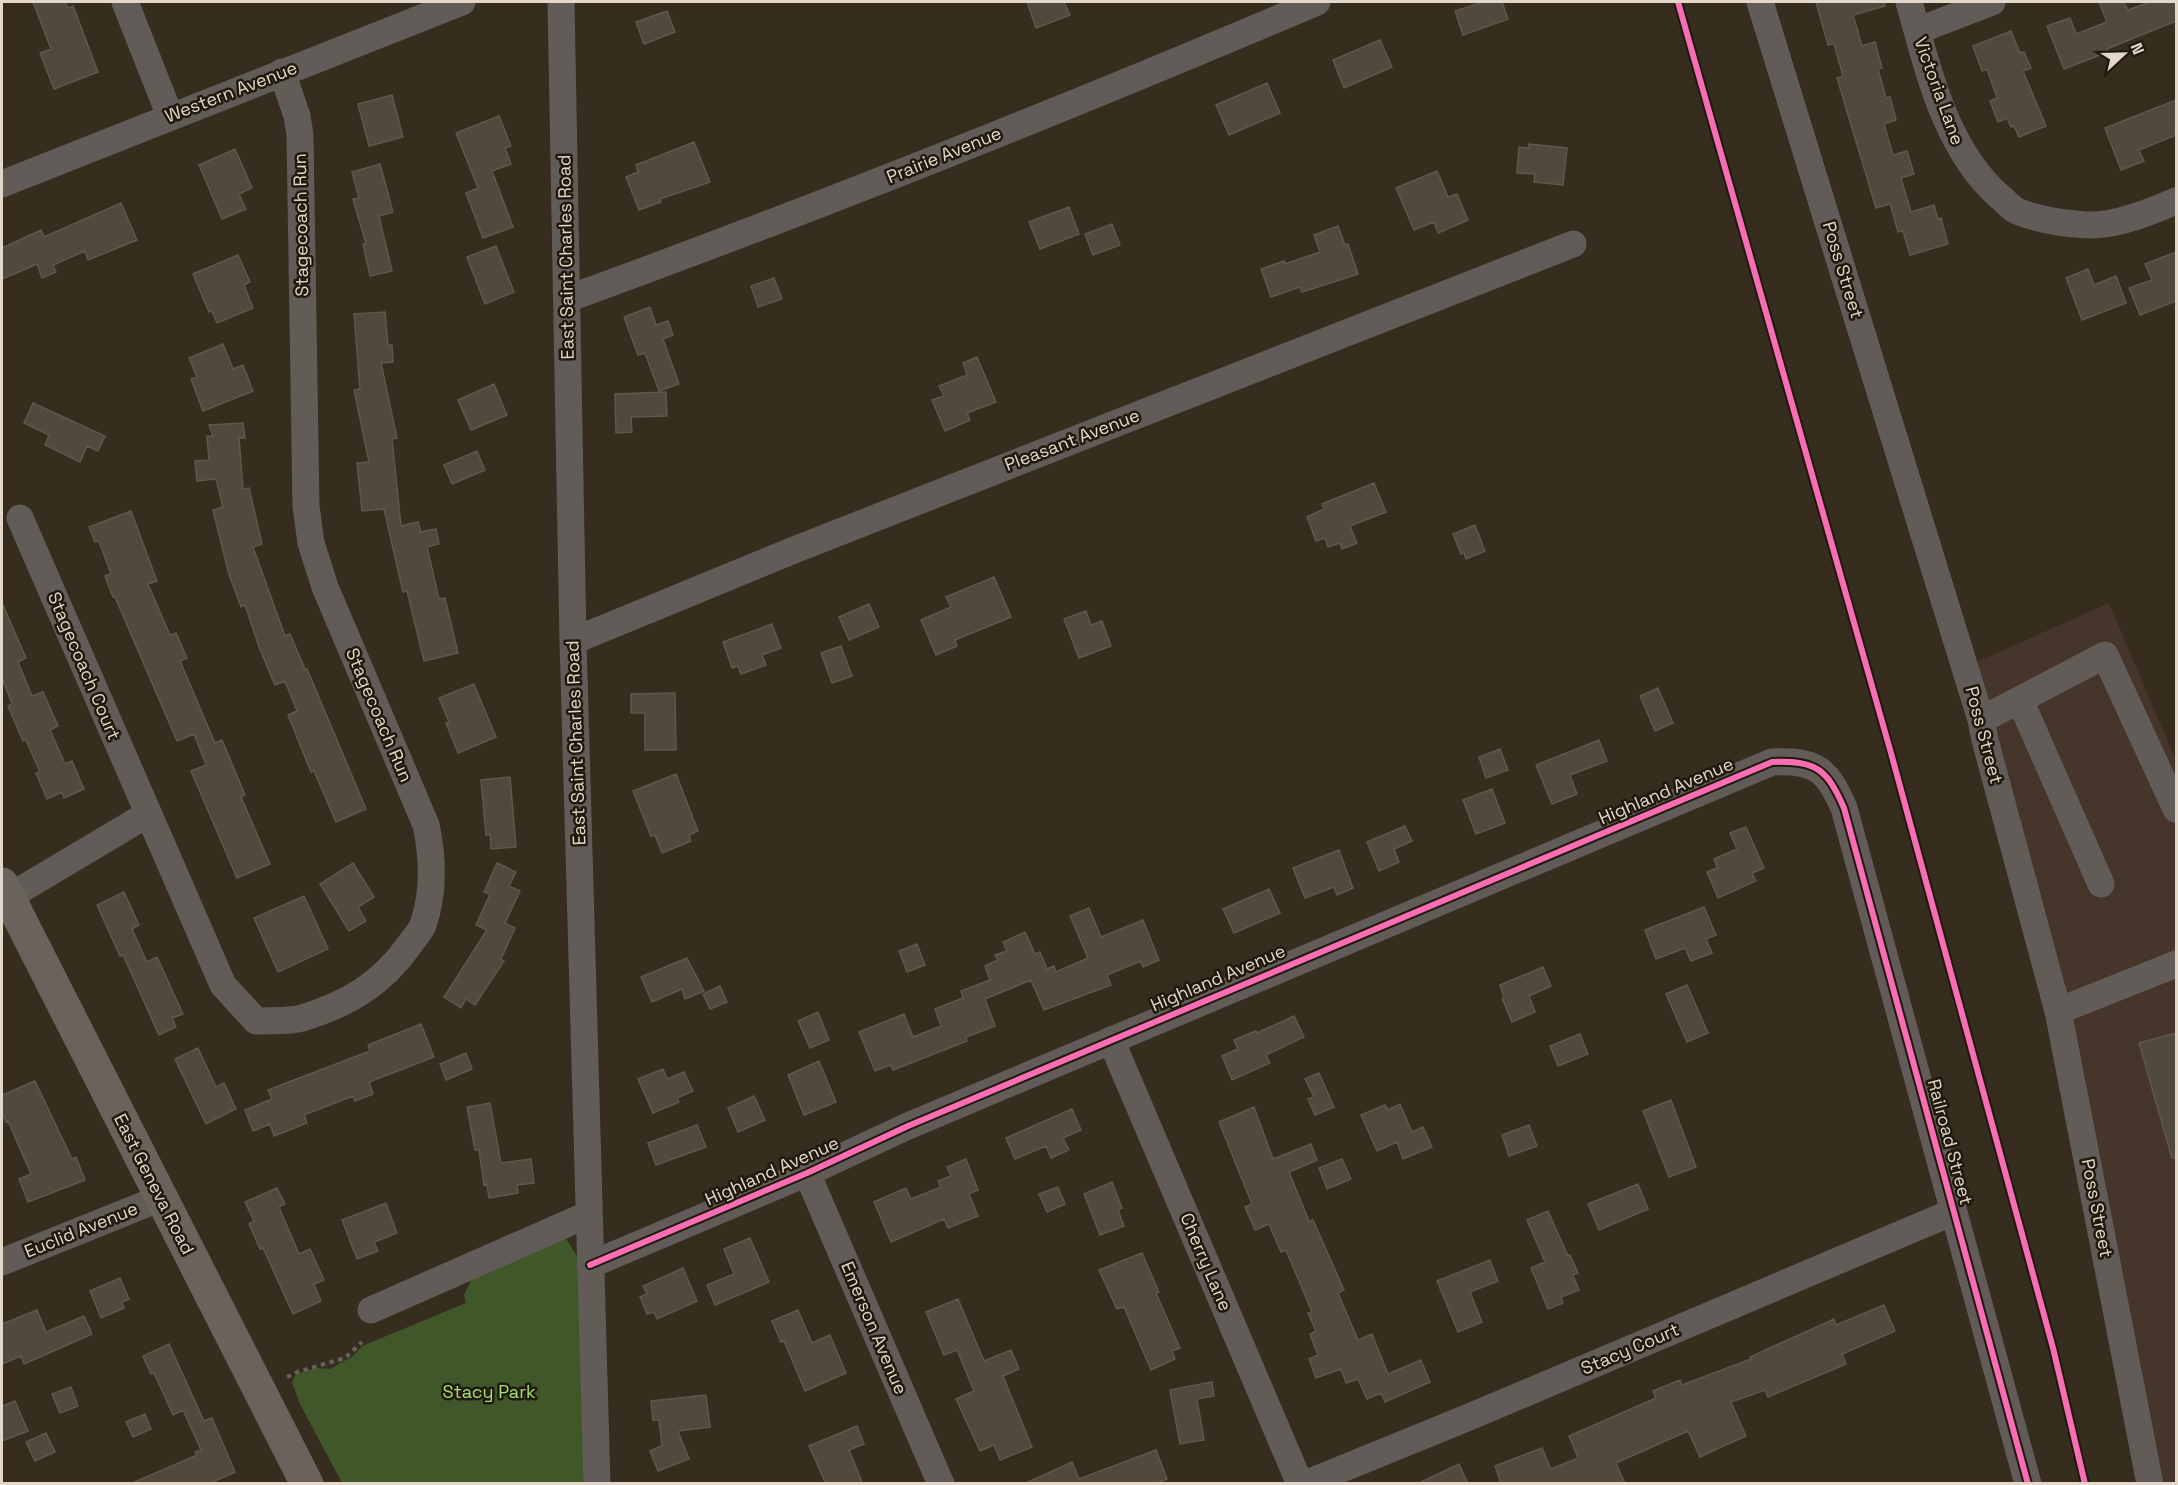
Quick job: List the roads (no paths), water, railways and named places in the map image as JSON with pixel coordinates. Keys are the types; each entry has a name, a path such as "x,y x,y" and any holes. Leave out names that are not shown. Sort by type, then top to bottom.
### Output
{"main road":[{"name":"East Geneva Road","path":"4,894 307,1484"}],"street":[{"path":"125,2 170,116"},
{"name":"Western Avenue","path":"2,184 462,2"},
{"name":"East Saint Charles Road","path":"561,2 573,641 597,1484"},
{"name":"Prairie Avenue","path":"567,299 717,244 1044,115 1317,2"},
{"name":"Poss Street","path":"1760,2 1981,720 2058,1011 2150,1484"},
{"name":"Victoria Lane","path":"1909,2 1941,106 1964,156 1986,185 2016,211 2046,220 2095,225 2142,215 2176,201"},
{"path":"1917,31 1992,2"},
{"name":"Stagecoach Run","path":"148,814 223,985 256,1021 300,1019 366,990 380,980 397,962 422,927 431,882 432,863 426,825 325,587 311,543 306,506 300,135 297,116 282,72"},
{"name":"Pleasant Avenue","path":"573,641 805,545 1574,244"},
{"name":"Stagecoach Court","path":"20,518 148,814"},
{"path":"1981,720 2105,655 2176,809"},
{"path":"2020,700 2101,884"},
{"name":"Highland Avenue","path":"590,1265 807,1173 908,1126 1772,762 1795,761 1814,767 1825,774 1844,808"},
{"name":"Railroad Street","path":"1844,808 2028,1484"},
{"path":"4,894 148,814"},
{"path":"2058,1011 2176,964"},
{"name":"Cherry Lane","path":"1111,1040 1300,1484"},
{"name":"Emerson Avenue","path":"807,1173 941,1484"},
{"name":"Euclid Avenue","path":"2,1262 161,1198"},
{"name":"Stacy Court","path":"1305,1484 1953,1212"},
{"path":"371,1310 589,1214"}],"park label":[{"name":"Stacy Park","path":"489,1392"}]}
